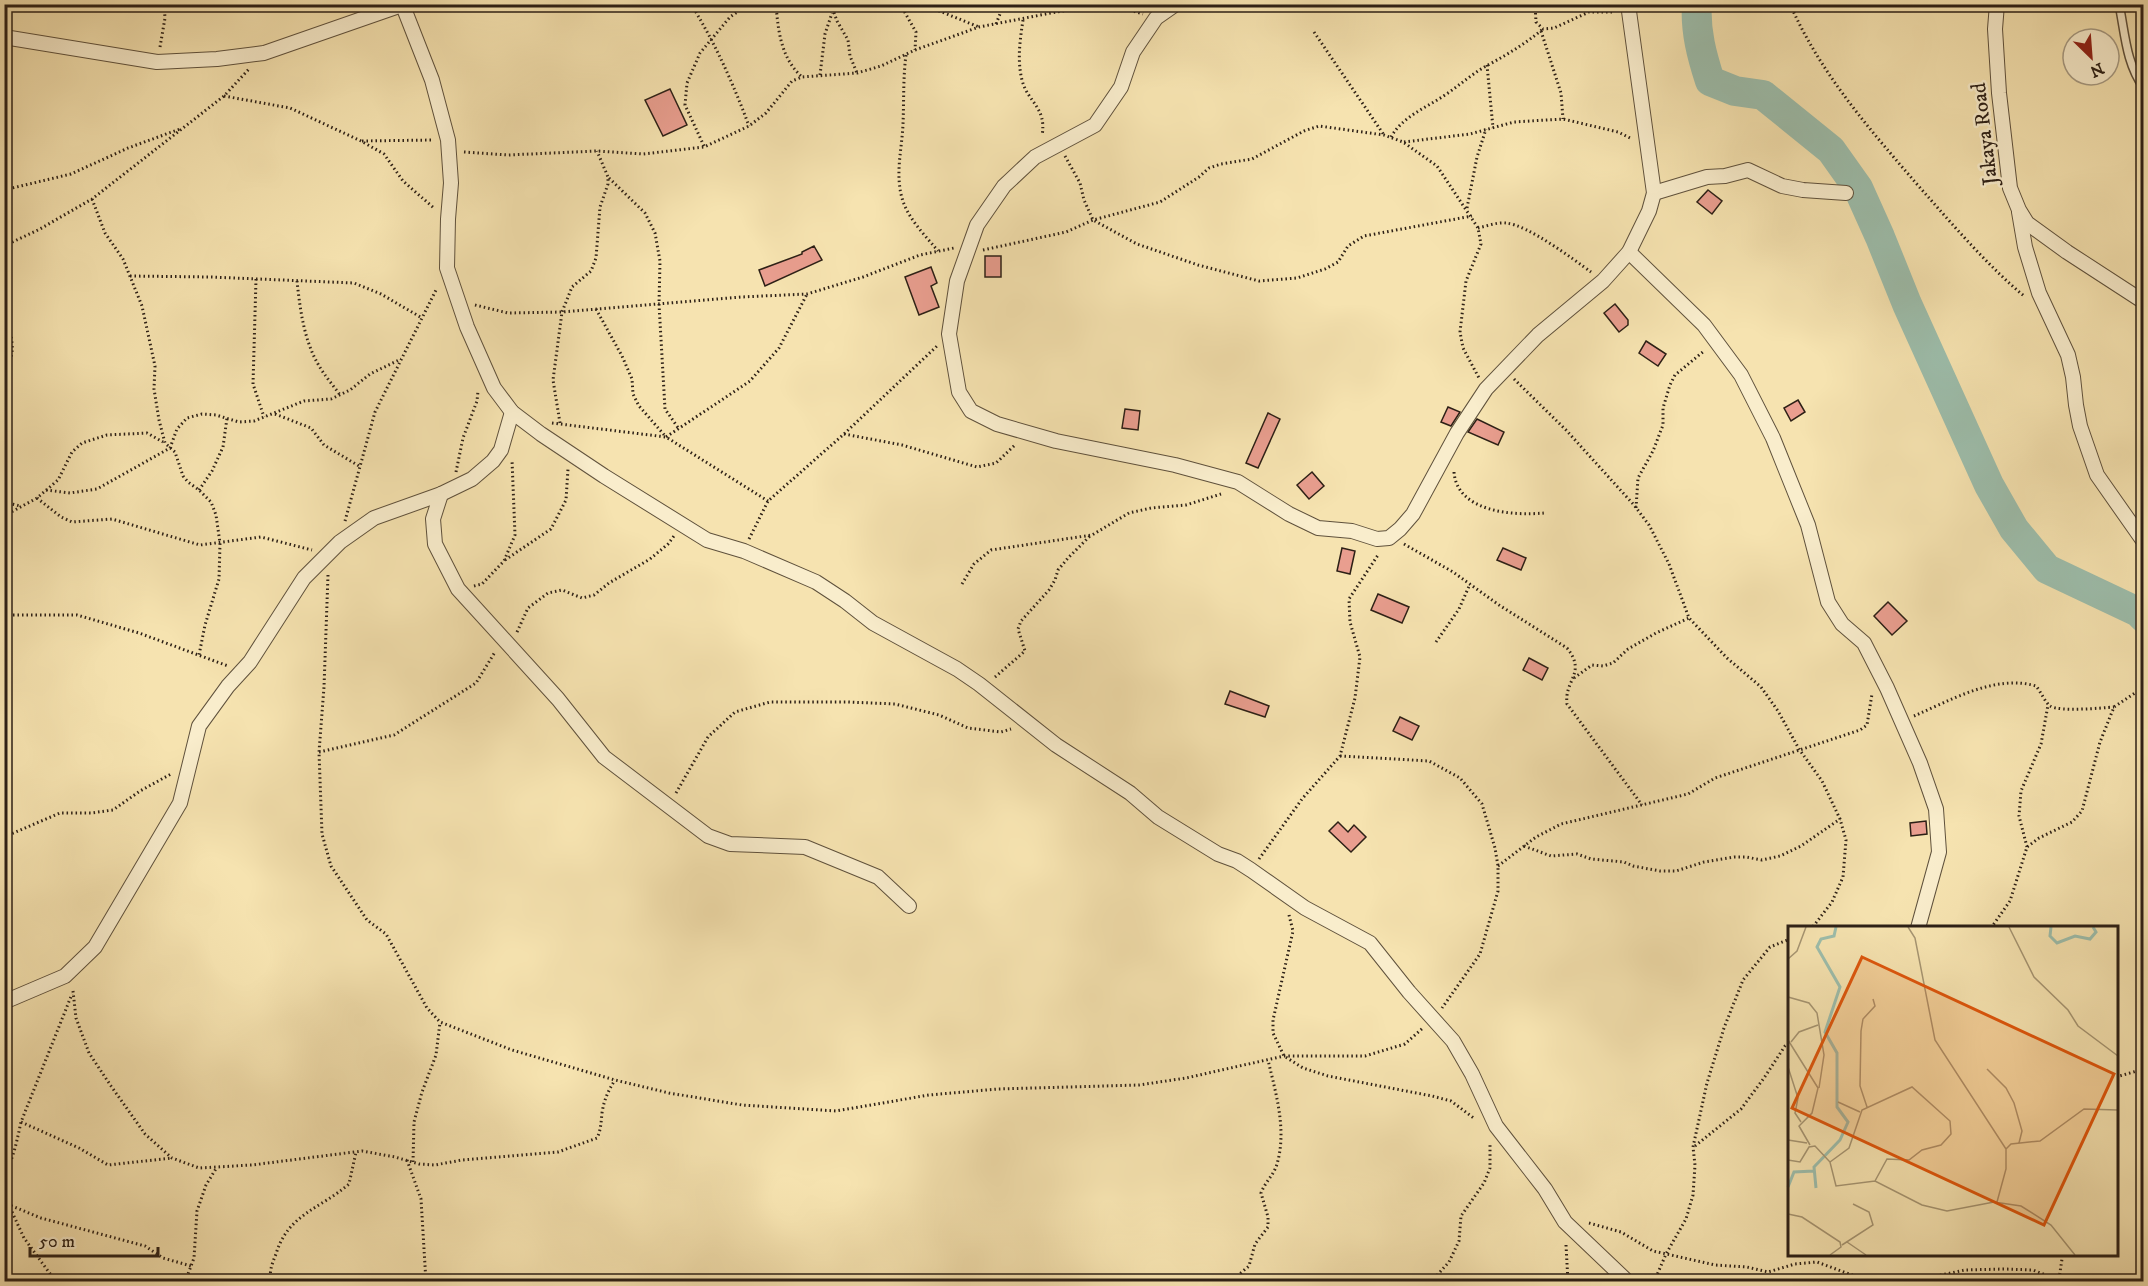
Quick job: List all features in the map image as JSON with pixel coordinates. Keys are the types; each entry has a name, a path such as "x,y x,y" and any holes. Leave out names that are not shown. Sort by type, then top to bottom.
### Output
{"street":[{"path":"1176,4 1156,18 1133,52 1121,87 1095,125 1035,158 1004,186 977,225 957,281 949,334 959,392 971,411 997,424 1056,441 1175,465 1238,482 1288,514 1318,528 1352,531 1377,539 1389,538 1413,514 1448,450 1486,389 1538,335 1603,281 1629,252 1649,212 1654,193 1628,8"},
{"name":"Jakaya Road","path":"1997,4 1995,29 1999,93 2010,188 2019,210 2027,223 2144,302"},
{"path":"4,37 157,62 217,59 264,52 404,5 432,80 449,145 451,183 447,268 466,327 494,388 512,412 569,453 707,540 744,551 816,582 868,620 957,669 1027,724 1130,793 1158,817 1218,854 1237,861 1305,908 1370,943 1453,1041 1472,1074 1492,1125 1545,1189 1564,1220 1628,1281"},
{"path":"1654,193 1707,177 1725,176 1748,170 1782,186 1846,193"},
{"path":"2019,210 2025,247 2040,293 2067,355 2073,377 2080,426 2097,475 2144,542"},
{"path":"1629,252 1704,325 1741,375 1773,438 1808,525 1828,602 1842,624 1864,643 1902,721 1936,809 1939,852 1918,926"},
{"path":"4,1002 65,976 95,947 180,803 199,726 228,686 250,662 304,578 340,542 374,518 447,491 472,478 493,462 501,450 512,412"},
{"path":"447,491 433,519 435,544 458,589 558,699 604,757 708,836 730,844 805,847 878,877 909,906"}],"lane":[{"path":"2119,4 2123,35 2129,57 2144,88"}],"path":[{"path":"157,62 165,18 164,4"},
{"path":"691,4 729,74 749,126"},
{"path":"704,147 685,105 687,83 700,53 730,17 749,4"},
{"path":"776,4 785,55 802,77"},
{"path":"831,4 832,11 848,40 850,56 857,73"},
{"path":"900,4 916,32 915,50"},
{"path":"922,4 979,27"},
{"path":"996,24 1004,4"},
{"path":"1054,4 1056,12"},
{"path":"1535,4 1536,22 1542,30 1561,93 1563,119"},
{"path":"1790,4 1813,52 1865,124 1936,206 2025,297"},
{"path":"1391,137 1399,125 1410,116 1487,65 1518,49 1542,30 1554,28 1589,12 1628,8"},
{"path":"361,141 381,139 449,145 508,155 597,151 643,154 704,147 749,126 766,113 792,81 802,77 857,73 881,66 915,50 979,27 1056,12 1077,9 1126,9 1156,18"},
{"path":"820,75 825,34 832,11"},
{"path":"1023,19 1019,65 1022,82 1044,122 1035,158"},
{"path":"1314,32 1384,135"},
{"path":"4,246 40,229 92,199 224,96 264,52"},
{"path":"906,54 902,84 903,125 899,161 902,198 914,222 938,251"},
{"path":"1487,65 1493,128"},
{"path":"224,96 290,108 361,141 384,154 403,181 448,219"},
{"path":"1403,142 1470,134 1514,122 1563,119 1618,132 1647,147"},
{"path":"458,301 508,313 562,312 807,294 863,277 920,255 1066,232 1093,220 1160,202 1209,168 1252,159 1304,131 1319,126 1384,135 1403,142 1437,166 1467,208 1478,228 1481,244 1466,281 1460,332 1463,348 1470,364 1486,389"},
{"path":"4,190 72,174 128,148 185,127"},
{"path":"1467,208 1477,157 1486,129"},
{"path":"1058,145 1080,183 1084,200 1093,220 1137,244 1198,265 1259,281 1297,278 1325,269 1338,262 1348,246 1364,236 1472,216"},
{"path":"597,151 608,177 645,213 655,233 660,261 659,304 664,410 679,429"},
{"path":"560,423 553,380 562,312 567,296 573,287 591,271 596,258 600,207 608,184 608,177"},
{"path":"92,199 105,233 123,260 142,306 155,366 154,389 165,442"},
{"path":"1478,228 1500,223 1515,225 1562,252 1603,281"},
{"path":"340,542 375,412 447,268"},
{"path":"130,276 354,284 381,294 422,318"},
{"path":"256,279 253,384 264,417"},
{"path":"297,281 300,311 311,349 318,364 340,395"},
{"path":"524,422 560,423 666,437 750,381 779,348 807,294"},
{"path":"596,309 622,356 632,379 633,394 639,406 666,437 768,501"},
{"path":"4,311 12,340 12,359 4,371"},
{"path":"744,551 768,501 844,434 949,334"},
{"path":"1636,508 1638,478 1653,451 1663,425 1663,408 1670,385 1675,375 1716,339"},
{"path":"46,490 70,494 97,489 170,448 177,429 187,418 202,414 239,422 254,422 304,401 331,399 350,390 370,374 401,359"},
{"path":"447,491 462,438 477,401 483,363"},
{"path":"1504,369 1566,430 1636,508 1649,525 1669,564 1689,618 1727,658 1761,687 1778,711 1799,749 1822,781 1840,819 1846,840 1843,877 1832,902 1813,926"},
{"path":"273,413 311,428 324,445 359,466"},
{"path":"200,490 223,447 227,418"},
{"path":"4,516 37,498 58,480 72,452 82,442 107,435 147,433 165,442 174,452 183,476 211,502 216,515 220,543 219,579 205,625 199,655"},
{"path":"844,434 902,445 977,467 996,463 1027,433"},
{"path":"504,561 515,535 514,465 506,435"},
{"path":"1448,450 1454,467 1455,481 1463,495 1479,505 1506,514 1544,513"},
{"path":"458,589 482,584 504,561 551,529 566,500 569,453"},
{"path":"979,684 998,676 1024,651 1017,629 1021,621 1049,590 1058,570 1092,535 1129,513 1151,508 1186,505 1246,487"},
{"path":"37,498 61,517 72,522 112,519 200,545 261,537 327,555 327,622 319,752 321,834 331,866 367,920 386,934 427,1008 440,1022 512,1050 669,1094 742,1105 836,1111 930,1095 998,1089 1139,1085 1186,1078 1284,1056 1365,1056 1405,1044 1434,1019 1480,954 1498,891 1495,848 1482,804 1460,778 1429,761 1340,756"},
{"path":"4,502 20,507"},
{"path":"510,647 528,608 548,593 562,590 582,598 594,595 609,583 650,559 668,544 682,524"},
{"path":"962,584 974,564 991,550 1092,535"},
{"path":"1251,870 1302,800 1340,756 1355,698 1360,657 1350,622 1349,599 1389,538 1416,550 1567,648 1574,656 1576,666 1574,678 1566,694 1567,704 1642,805"},
{"path":"1437,642 1459,609 1470,584"},
{"path":"4,615 77,615 139,633 242,671"},
{"path":"1574,678 1592,665 1603,666 1613,663 1628,649 1689,618"},
{"path":"319,752 394,735 477,683 494,655 497,633"},
{"path":"1902,721 1965,694 2001,683 2023,682 2036,686 2048,705 2055,708 2082,710 2114,707 2144,687"},
{"path":"1498,866 1536,837 1561,824 1688,794 1715,778 1848,735 1867,725 1872,690"},
{"path":"668,807 708,737 735,712 770,702 895,704 939,715 968,728 1001,732 1027,724"},
{"path":"1992,926 2010,901 2027,847 2019,816 2021,791 2041,744 2048,705"},
{"path":"2027,847 2039,838 2072,822 2082,811 2100,742 2114,707"},
{"path":"4,837 60,813 112,810 140,791 189,765"},
{"path":"1524,846 1551,856 1578,854 1591,859 1624,862 1660,871 1676,871 1704,862 1734,857 1762,860 1780,856 1801,846 1840,819"},
{"path":"1284,893 1293,931 1273,1020 1273,1033 1284,1056 1303,1068 1328,1077 1432,1095 1451,1101 1479,1122 1492,1125 1490,1168 1484,1183 1461,1216 1459,1241 1449,1262 1431,1281"},
{"path":"1654,1281 1686,1219 1693,1195 1694,1147 1707,1083 1724,1028 1743,980 1770,947 1788,940"},
{"path":"4,1175 10,1165 21,1122 75,986"},
{"path":"73,991 76,1018 89,1053 145,1134 172,1158 199,1168 252,1165 356,1152 435,1165 462,1160 558,1152 597,1138 607,1092 615,1080"},
{"path":"413,1162 414,1122 435,1055 440,1022"},
{"path":"1694,1147 1741,1108 1788,1044"},
{"path":"1230,1281 1249,1266 1255,1244 1268,1227 1268,1217 1261,1193 1277,1167 1282,1141 1278,1102 1268,1060"},
{"path":"2118,1076 2144,1069"},
{"path":"21,1122 79,1148 108,1165 172,1158"},
{"path":"272,1281 270,1273 279,1244 290,1225 349,1184 356,1152"},
{"path":"407,1160 421,1200 426,1281"},
{"path":"185,1281 194,1258 197,1211 206,1185 217,1167"},
{"path":"6,1202 41,1218 145,1246 163,1258 191,1266"},
{"path":"6,1202 24,1238 54,1281"},
{"path":"1568,1281 1564,1220 1608,1227 1653,1251 1715,1265 1747,1267 1768,1272 1795,1264 1817,1263 1860,1278 1895,1281 1917,1280 1965,1270 2004,1269 2033,1270 2060,1281 2061,1256"}],"building":[{"path":"670,89 687,125 663,136 645,100"},
{"path":"1708,190 1722,201 1712,214 1697,202"},
{"path":"814,246 822,260 765,286 759,270 802,254"},
{"path":"985,256 1001,256 1001,277 985,277"},
{"path":"931,267 937,283 931,286 939,307 919,315 905,277"},
{"path":"1615,304 1628,320 1628,325 1619,332 1604,313"},
{"path":"1646,341 1666,354 1658,366 1639,353"},
{"path":"1798,400 1805,412 1791,421 1784,408"},
{"path":"1448,407 1460,412 1451,426 1441,422"},
{"path":"1125,409 1140,411 1138,430 1122,428"},
{"path":"1268,413 1280,419 1258,468 1246,463"},
{"path":"1477,419 1504,432 1498,445 1468,432"},
{"path":"1312,472 1324,486 1309,499 1297,485"},
{"path":"1342,548 1355,551 1350,574 1337,571"},
{"path":"1503,548 1526,558 1521,570 1497,560"},
{"path":"1378,594 1409,607 1402,623 1371,610"},
{"path":"1888,602 1907,621 1892,635 1874,616"},
{"path":"1529,658 1548,668 1542,680 1523,670"},
{"path":"1230,691 1269,706 1265,717 1225,704"},
{"path":"1400,717 1419,726 1412,740 1393,731"},
{"path":"1926,821 1927,834 1911,836 1910,823"},
{"path":"1338,822 1348,832 1354,825 1366,837 1351,852 1329,831"}],"waterway":[{"path":"1697,4 1698,34 1710,81 1735,91 1763,95 1831,150 1858,188 1907,304 1989,485 2014,529 2047,569 2138,612 2144,618"}]}
